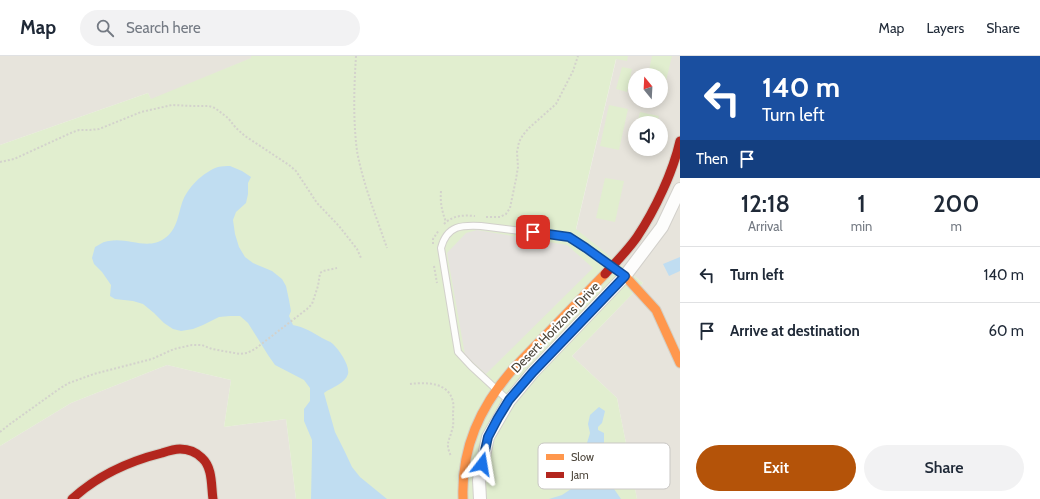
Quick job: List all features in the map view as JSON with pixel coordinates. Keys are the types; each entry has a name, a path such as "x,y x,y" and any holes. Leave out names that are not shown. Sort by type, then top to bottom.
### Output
{"street":[{"name":"Desert Horizons Drive","path":"463,499 463,468 474,430 484,408 496,389 632,244 643,228 666,184 680,141"},
{"name":"Desert Horizons Drive","path":"480,499 479,480 488,437 509,400 533,372 625,276 662,227 680,188"},
{"path":"625,276 656,310 680,364"},
{"path":"72,499 94,482 127,464 156,454 185,449 194,452 206,463 210,471 213,499"}],"lane":[{"path":"509,400 471,366 458,352 442,248 443,241 450,232 454,228 462,226 482,226 569,237 625,276"}],"path":[{"path":"356,56 355,133 358,152 367,189 387,248"},
{"path":"483,216 500,217 506,214 510,208 518,167 517,152 519,142 523,134 556,104 573,71 578,56"},
{"path":"0,162 14,159 73,132 79,130 99,130 130,116 164,106 209,106 220,112 245,136 296,171 317,203 339,226 357,249 361,258"},
{"path":"441,191 440,203 446,222"},
{"path":"432,245 437,231 451,218 458,216 476,216"},
{"path":"434,264 437,285"},
{"path":"0,432 59,389 69,383 94,374 152,359 174,349 192,345 202,345 212,349 240,354 247,353 255,349 307,309 312,304 318,286 320,273 337,268"},
{"path":"410,384 421,382 432,383 449,392 454,402 453,429 448,440 448,450 451,461"}],"shaded area":[{"path":"0,56 251,56 252,58 151,100 148,93 0,145"},
{"path":"617,56 680,56 680,499 637,499 635,489 670,489 670,443 626,443 617,398 572,356 643,283 576,230"},
{"path":"477,230 567,245 593,268 486,374 465,355 447,253 466,233"},
{"path":"167,365 231,380 224,427 286,419 296,499 0,499 0,446 71,403"}],"green space":[{"path":"251,56 628,56 627,61 616,59 576,229 643,283 572,356 617,398 626,443 538,443 538,489 635,489 637,499 296,499 286,419 224,427 231,380 167,365 71,403 0,446 0,145 148,93 151,99 251,58"},
{"path":"652,56 672,56 668,72 668,68 649,68"},
{"path":"622,67 628,68 627,92 616,89"},
{"path":"609,105 628,109 619,150 600,146"},
{"path":"640,112 659,116 639,116"},
{"path":"605,178 624,181 615,222 596,218"}],"water":[{"path":"230,166 251,177 248,183 246,203 236,212 233,220 239,247 245,257 253,263 272,271 282,279 286,286 291,311 289,316 293,325 308,330 330,342 344,358 348,374 341,383 324,393 335,432 352,467 360,477 387,499 311,499 312,440 304,421 304,409 310,401 310,388 304,380 275,365 248,323 240,316 219,317 193,329 181,331 173,329 143,304 115,299 110,296 111,285 94,264 92,258 95,247 105,242 116,240 145,244 158,242 165,238 175,227 184,197 196,181 212,169"},
{"path":"680,257 680,271 669,276 663,264"},
{"path":"599,407 605,411 602,423 598,427 598,430 604,433 604,443 587,443 590,433 588,424 590,415"},
{"path":"571,489 614,489 621,499 549,499 562,495"}],"traffic: slow":[{"path":"463,499 463,480 469,445 482,413 491,398 513,369 605,274"},
{"path":"625,276 656,310 680,363"}],"traffic: jam":[{"path":"605,274 622,256 644,226 663,190 673,165 680,141"},
{"path":"72,499 92,483 114,470 150,456 180,449 189,450 200,456 206,462 210,472 213,499"}],"route":[{"path":"482,464 488,437 509,400 533,372 625,276 569,237 533,232"}]}
